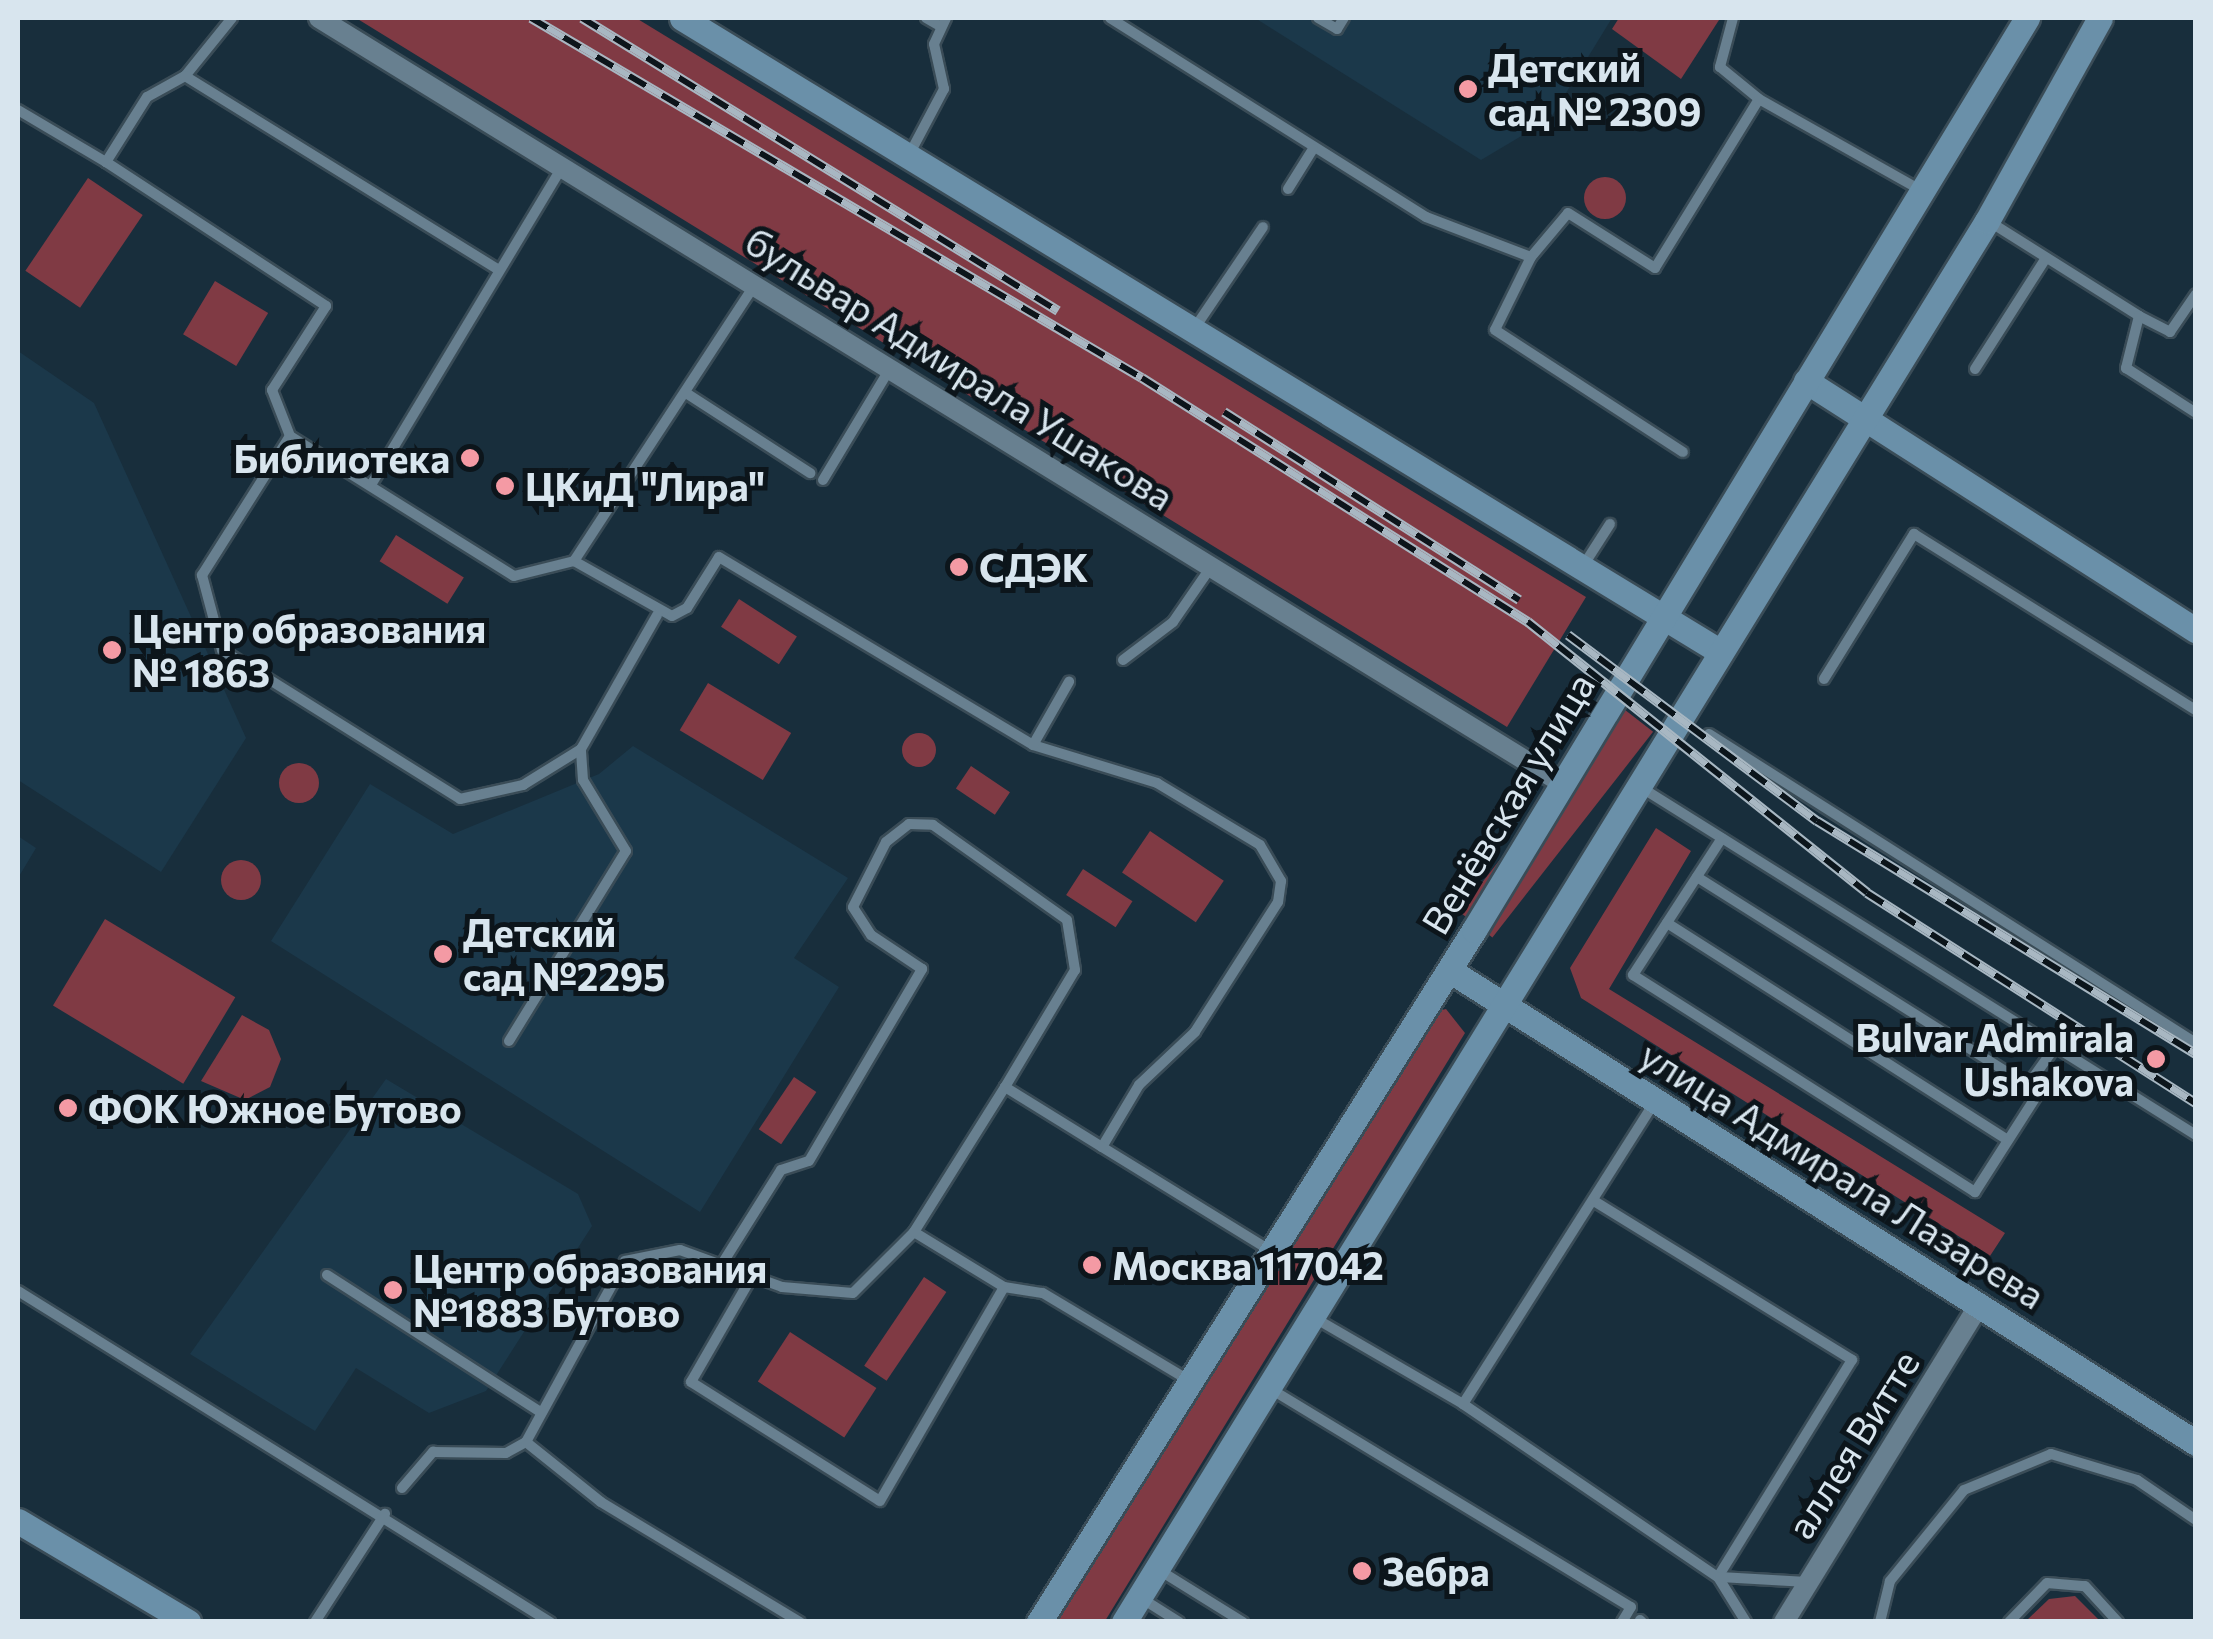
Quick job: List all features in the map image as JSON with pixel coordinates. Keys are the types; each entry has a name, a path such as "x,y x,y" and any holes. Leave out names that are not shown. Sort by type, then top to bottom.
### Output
{"main road":[{"name":"Венёвская улица","path":"1039,1622 1449,970 2028,18"},
{"path":"1124,1622 1987,220 2100,18"},
{"path":"690,20 1719,650"},
{"path":"1806,381 2196,630"},
{"name":"улица Адмирала Лазарева","path":"1449,970 2196,1443"},
{"path":"18,1521 188,1622"}],"street":[{"name":"бульвар Адмирала Ушакова","path":"318,18 1562,782"},
{"name":"аллея Витте","path":"1784,1622 1980,1303"}],"lane":[{"path":"106,162 148,98 185,76 232,18"},
{"path":"909,156 944,89 934,44 943,22 926,18"},
{"path":"1110,18 1426,218 1531,257"},
{"path":"1318,18 1337,30 1344,18"},
{"path":"1733,18 1720,67 1759,99 1922,191"},
{"path":"185,76 499,270"},
{"path":"1684,452 1495,330 1531,257 1568,212 1656,268 1759,99"},
{"path":"18,110 106,162 326,306 272,390 290,436 514,576 574,561 754,286"},
{"path":"1288,189 1313,149"},
{"path":"371,485 562,167"},
{"path":"1987,220 2170,332 2196,294"},
{"path":"1194,330 1263,227"},
{"path":"1976,369 2046,258"},
{"path":"2140,316 2126,368 2196,413"},
{"path":"823,480 890,369"},
{"path":"686,393 810,473"},
{"path":"290,436 202,574 222,650 460,798 523,785 581,750 655,618 688,608 718,556 1033,745 1157,783 1260,845 1281,881 1278,902 1195,1032 1139,1086 1102,1147"},
{"path":"1582,567 1610,524"},
{"path":"1824,680 1914,534 2196,710"},
{"path":"574,561 655,618"},
{"path":"1124,660 1173,622 1211,566"},
{"path":"1033,745 1069,682"},
{"path":"1709,734 2196,1043"},
{"path":"510,1041 626,851 582,780 581,750"},
{"path":"1637,784 2196,1135"},
{"path":"402,1488 432,1452 506,1453 526,1442 624,1261 680,1250 752,1278 853,1293 914,1232 1076,970 1066,920 933,825 909,824 886,842 853,907 871,935 922,969 808,1161 780,1170 722,1264"},
{"path":"1697,878 2039,1092 1975,1192 1633,975 1722,838"},
{"path":"1667,923 2008,1140"},
{"path":"2028,1085 2055,1047"},
{"path":"1005,1087 1272,1252"},
{"path":"1463,1404 1656,1100"},
{"path":"1594,1201 1852,1360 1718,1577"},
{"path":"914,1232 1004,1288 1043,1293 1191,1381"},
{"path":"327,1275 542,1412"},
{"path":"752,1278 692,1382 880,1501 1004,1288"},
{"path":"18,1291 385,1514 550,1622"},
{"path":"1312,1316 1463,1404 1718,1577 1746,1622"},
{"path":"1268,1387 1631,1608 1622,1622"},
{"path":"526,1442 600,1502 800,1622"},
{"path":"1880,1622 1890,1580 1964,1490 2051,1454 2137,1480 2196,1520"},
{"path":"315,1622 385,1514"},
{"path":"1157,1568 1243,1622"},
{"path":"1718,1577 1808,1582"},
{"path":"2009,1622 2048,1583 2085,1586 2118,1622"},
{"path":"1140,1598 1178,1622"}],"shaded area":[{"path":"356,18 636,18 1586,597 1507,727"},
{"name":"Детский сад № 2309","path":"1255,18 1612,18 1550,119 1481,160"},
{"path":"1619,18 1719,20 1681,79 1612,29"},
{"path":"1605,177 1620,183 1626,198 1620,213 1605,219 1590,213 1584,198 1590,183"},
{"path":"88,178 143,215 80,308 25,271"},
{"path":"215,281 268,313 236,366 183,334"},
{"name":"Центр образования № 1863","path":"18,351 94,403 246,738 161,872 18,780"},
{"path":"396,535 464,577 447,604 380,561"},
{"path":"739,599 797,637 779,664 721,627"},
{"path":"708,683 791,733 763,780 680,730"},
{"path":"1620,706 1653,732 1492,938 1459,912"},
{"path":"919,733 931,738 936,750 931,762 919,767 907,762 902,750 907,738"},
{"path":"633,746 848,878 794,958 839,987 700,1212 271,941 370,784 453,834 599,774"},
{"path":"299,763 313,769 319,783 313,797 299,803 285,797 279,783 285,769"},
{"path":"971,766 1010,792 995,815 956,788"},
{"path":"1656,828 1691,851 1609,989 2005,1233 1990,1256 1581,998 1570,968"},
{"path":"1150,831 1224,881 1196,922 1122,872"},
{"path":"18,836 36,848 18,878"},
{"path":"241,860 255,866 261,880 255,894 241,900 227,894 221,880 227,866"},
{"path":"1083,869 1132,901 1116,927 1066,895"},
{"path":"105,919 235,997 183,1084 53,1006"},
{"path":"1446,1009 1465,1033 1105,1621 1056,1622 1433,1012"},
{"path":"242,1015 269,1030 281,1059 270,1087 245,1100 201,1081"},
{"path":"794,1077 816,1092 781,1144 759,1129"},
{"name":"Центр образования №1883 Бутово","path":"386,1079 578,1194 592,1226 486,1391 429,1413 356,1368 315,1431 190,1354"},
{"path":"924,1277 946,1292 887,1381 864,1366"},
{"path":"790,1332 876,1388 844,1438 758,1381"},
{"path":"2075,1596 2100,1621 2026,1621 2049,1599"}],"railway":[{"path":"531,18 1142,378 1528,622 1867,893 2196,1103"},
{"path":"582,18 1058,311"},
{"path":"1224,412 1519,600"},
{"path":"1568,635 1817,821 2196,1054"}],"place":[{"name":"Детский сад № 2309","path":"1468,89"},
{"name":"Библиотека","path":"470,458"},
{"name":"ЦКиД \"Лира\"","path":"505,486"},
{"name":"СДЭК","path":"959,567"},
{"name":"Центр образования № 1863","path":"112,650"},
{"name":"Детский сад №2295","path":"443,954"},
{"name":"Bulvar Admirala Ushakova","path":"2156,1059"},
{"name":"ФОК Южное Бутово","path":"68,1108"},
{"name":"Москва 117042","path":"1092,1265"},
{"name":"Центр образования №1883 Бутово","path":"393,1290"},
{"name":"Зебра","path":"1362,1571"}]}
